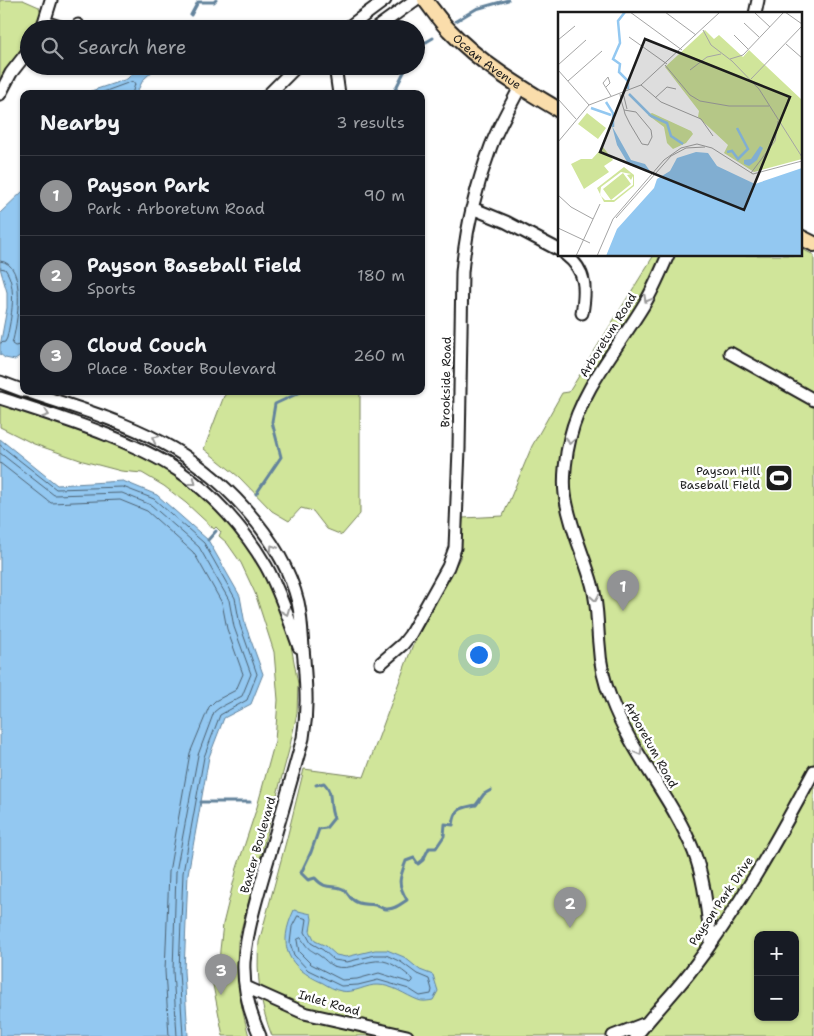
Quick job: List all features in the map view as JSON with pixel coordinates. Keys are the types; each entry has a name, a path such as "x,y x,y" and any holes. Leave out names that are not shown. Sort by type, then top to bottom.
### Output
{"main road":[{"name":"Ocean Avenue","path":"425,0 456,37 478,56 520,87 558,109"},
{"path":"802,239 814,244"}],"street":[{"path":"45,20 51,0"},
{"path":"358,20 385,0"},
{"path":"387,20 415,0"},
{"path":"0,94 11,72 20,61"},
{"path":"273,90 288,75"},
{"path":"336,75 338,90"},
{"name":"Brookside Road","path":"381,663 410,635 448,567 455,548 464,252 472,208 492,146 520,87"},
{"path":"472,208 506,222 558,249"},
{"path":"567,256 582,274 585,292 582,313"},
{"name":"Arboretum Road","path":"668,256 646,302 596,379 576,418 567,458 565,493 594,588 600,656 606,684 620,719 694,852 703,886 711,941"},
{"path":"730,353 814,400"},
{"name":"Baxter Boulevard","path":"0,382 20,389"},
{"name":"Baxter Boulevard","path":"37,395 143,432 180,453 204,471 226,490 259,527 284,565 298,603 307,702 303,738 257,898 244,964 249,1004 260,1036"},
{"name":"Baxter Boulevard","path":"0,398 133,446 180,471 204,490 238,527 266,566 279,593 304,660"},
{"name":"Payson Park Drive","path":"636,1036 691,971 725,923 764,863 814,771"},
{"name":"Inlet Road","path":"246,987 304,1013 407,1036"},
{"path":"613,1036 646,1024"}],"green space":[{"path":"0,0 23,0 39,7 42,18 41,20 20,20 20,50 0,79"},
{"path":"802,249 814,255 814,1036 272,1036 264,1013 260,990 259,942 304,769 364,777 412,647 460,558 463,518 503,516 532,446 562,393 569,392 653,256 802,256"},
{"path":"360,395 360,514 342,535 327,529 313,511 301,508 289,521 272,511 239,477 204,449 224,396"},
{"path":"0,400 128,447 201,490 265,567 287,623 298,684 297,713 289,750 238,941 237,966 239,989 249,1036 223,1036 212,980 219,968 223,924 237,868 257,807 275,741 278,700 274,652 255,593 241,563 227,543 219,536 221,532 216,527 214,529 164,486 142,473 121,471 83,461 34,444 0,427"}],"water":[{"path":"131,75 148,75 143,80 138,90 94,90 127,79"},
{"path":"20,194 20,357 15,360 5,358 0,354 7,308 7,292 0,268 0,213"},
{"path":"0,439 57,485 123,481 157,495 208,540 240,596 245,624 263,674 251,704 224,718 209,757 188,874 184,971 188,1036 0,1036"},
{"path":"294,910 311,914 310,931 315,941 326,946 336,955 346,957 375,950 387,950 404,957 420,970 433,975 438,991 433,1000 420,1001 394,988 383,985 374,985 346,992 332,988 311,977 294,962 286,945 286,934"}],"waterway":[{"path":"191,15 198,2 214,2 216,0"},
{"path":"456,21 476,9 508,0"},
{"path":"425,43 433,38"},
{"path":"395,90 402,75"},
{"path":"256,494 281,457 272,422 275,404 294,395"},
{"path":"208,540 216,531"},
{"path":"316,785 324,783 327,787 334,818 326,828 319,829 301,873 308,880 315,878 326,886 343,889 351,899 358,903 375,905 383,909 395,908 407,900 400,885 406,861 414,858 418,864 423,860 429,848 436,848 444,836 445,824 453,825 457,812 466,807 476,805 484,794 491,790"},
{"path":"201,802 250,802"}],"place":[{"name":"Payson Hill Baseball Field","path":"779,478"},
{"name":"Payson Park","path":"623,611"},
{"name":"Payson Baseball Field","path":"570,928"},
{"name":"Cloud Couch","path":"221,995"}]}
